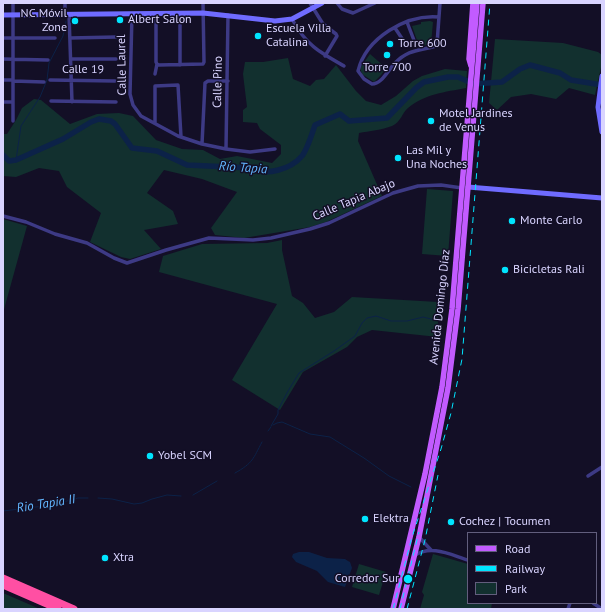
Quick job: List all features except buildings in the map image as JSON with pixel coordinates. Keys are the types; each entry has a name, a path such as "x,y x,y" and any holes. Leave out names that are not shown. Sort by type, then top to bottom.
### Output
{"highway":[{"path":"3,578 74,609"},
{"path":"3,585 58,609"}],"main road":[{"path":"473,3 469,59 475,72"},
{"name":"Avenida Domingo Díaz","path":"393,609 426,474 442,387 452,309 474,91 477,3"},
{"name":"Avenida Domingo Díaz","path":"475,72 483,3"},
{"path":"475,72 483,58 487,3"},
{"name":"Avenida Domingo Díaz","path":"401,609 419,537 434,466 449,380 458,309 465,188"}],"street":[{"path":"13,3 13,121"},
{"path":"64,3 70,38 72,102"},
{"path":"157,64 201,65 204,62 203,3"},
{"path":"3,14 203,13 275,21 292,19 311,6 322,3"},
{"path":"337,3 342,9 353,13 375,3"},
{"path":"439,17 426,17 407,22 379,38 366,51 360,62 358,70 364,80 372,84 378,83 402,57 417,50 436,46 439,17 440,3"},
{"path":"311,6 323,24 337,36 325,56"},
{"path":"155,74 157,64 156,13"},
{"path":"180,13 180,65"},
{"name":"Calle Laurel","path":"132,14 130,94 133,105 141,116 181,137 202,144 250,152 275,149"},
{"name":"Calle Pino","path":"226,149 228,15"},
{"path":"292,19 307,42 325,56 344,66"},
{"path":"407,22 414,43"},
{"path":"395,28 405,43"},
{"path":"70,38 116,37"},
{"path":"3,38 55,38"},
{"path":"3,59 48,60"},
{"path":"71,59 116,59"},
{"path":"602,77 598,106 602,132"},
{"path":"3,80 44,82"},
{"name":"Calle 19","path":"50,80 115,81"},
{"path":"202,144 205,83 208,81 228,81"},
{"path":"155,124 155,86 178,85 181,137"},
{"path":"3,102 13,102"},
{"path":"51,102 116,102"},
{"name":"Calle Tapia Abajo","path":"3,216 26,222 55,234 87,243 114,258 127,263 209,238 253,240 271,238 310,229 329,223 393,194 427,184 465,188"},
{"path":"465,188 602,198"},
{"path":"588,476 602,467"},
{"path":"419,537 431,550"},
{"path":"414,556 422,551 431,550 467,560"}],"green space":[{"path":"421,22 433,22 431,44 422,46 421,43 418,43 412,26 421,24"},
{"path":"495,39 563,43 598,52 602,55 602,63 595,95 569,88 556,99 531,94 511,97 497,110 489,103"},
{"path":"370,54 386,68 374,82 362,74 360,68"},
{"path":"288,58 293,79 310,86 316,80 324,79 336,65 356,91 366,101 381,105 396,96 413,81 422,76 445,69 467,71 466,88 443,92 428,97 408,108 399,120 392,126 359,133 358,141 382,196 326,222 310,227 244,238 215,235 211,228 237,192 202,179 164,170 147,193 173,211 178,224 144,230 161,249 130,259 121,257 90,242 101,213 67,187 59,171 39,168 16,177 3,176 3,134 7,134 22,108 34,99 41,100 70,124 97,114 119,113 133,116 156,140 182,149 203,150 220,159 237,156 272,163 281,154 281,145 260,129 257,123 243,122 243,110 247,107 243,74 245,62 263,62"},
{"path":"427,189 453,191 448,256 422,254"},
{"path":"3,219 27,226 3,313"},
{"path":"282,240 282,250 292,296 303,303 315,318 334,312 352,297 438,302 438,337 372,330 357,337 347,347 303,372 280,410 232,380 277,304 159,272 163,256 202,244 267,243"},
{"path":"433,554 467,564 467,604 492,604 491,609 420,609 424,595 422,592"},
{"path":"359,564 386,572 379,595 352,587"},
{"path":"3,593 40,609 3,609"}],"water":[{"path":"299,552 309,552 327,558 345,559 350,562 352,568 345,587 328,582 317,571 296,562 292,557 293,554"}],"waterway":[{"path":"16,160 21,126 40,97 47,80 49,63 63,36 66,21"},
{"name":"Río Tapia","path":"3,155 9,161 16,160 63,139 91,122 99,119 111,121 115,124 132,148 157,151 187,165 251,168 271,171 285,168 297,161 302,156 308,146 315,125 340,114 349,121 387,118 416,88 424,82 448,77 458,77 474,84 502,82 520,69 530,65 560,73 571,80 602,85"},
{"path":"271,426 288,391 299,373 355,336 362,323 367,318 376,316 391,321 407,321 423,317 435,320"},
{"path":"273,425 282,422 310,434 330,437 364,458 389,476 411,487"},
{"name":"Rio Tapia II","path":"268,431 271,427"},
{"name":"Rio Tapia II","path":"235,473 252,460 262,442"},
{"name":"Rio Tapia II","path":"193,495 217,481"},
{"name":"Rio Tapia II","path":"98,498 112,499 134,504 167,495 181,496"},
{"name":"Rio Tapia II","path":"3,511 52,505 78,498 88,498"}],"railway":[{"path":"393,609 412,537 441,449 451,413 462,359 490,3"},
{"path":"407,609 425,540 438,475"},
{"path":"400,609 419,532"}],"place":[{"name":"Albert Salon","path":"120,20"},
{"name":"NC Móvil Zone","path":"75,21"},
{"name":"Escuela Villa Catalina","path":"258,36"},
{"name":"Torre 600","path":"390,44"},
{"name":"Torre 700","path":"387,55"},
{"name":"Motel Jardines de Venus","path":"431,121"},
{"name":"Las Mil y Una Noches","path":"398,158"},
{"name":"Monte Carlo","path":"512,221"},
{"name":"Bicicletas Rali","path":"505,270"},
{"name":"Yobel SCM","path":"150,456"},
{"name":"Elektra","path":"365,519"},
{"name":"Cochez | Tocumen","path":"451,522"},
{"name":"Xtra","path":"105,558"},
{"name":"Corredor Sur","path":"408,579"}]}
